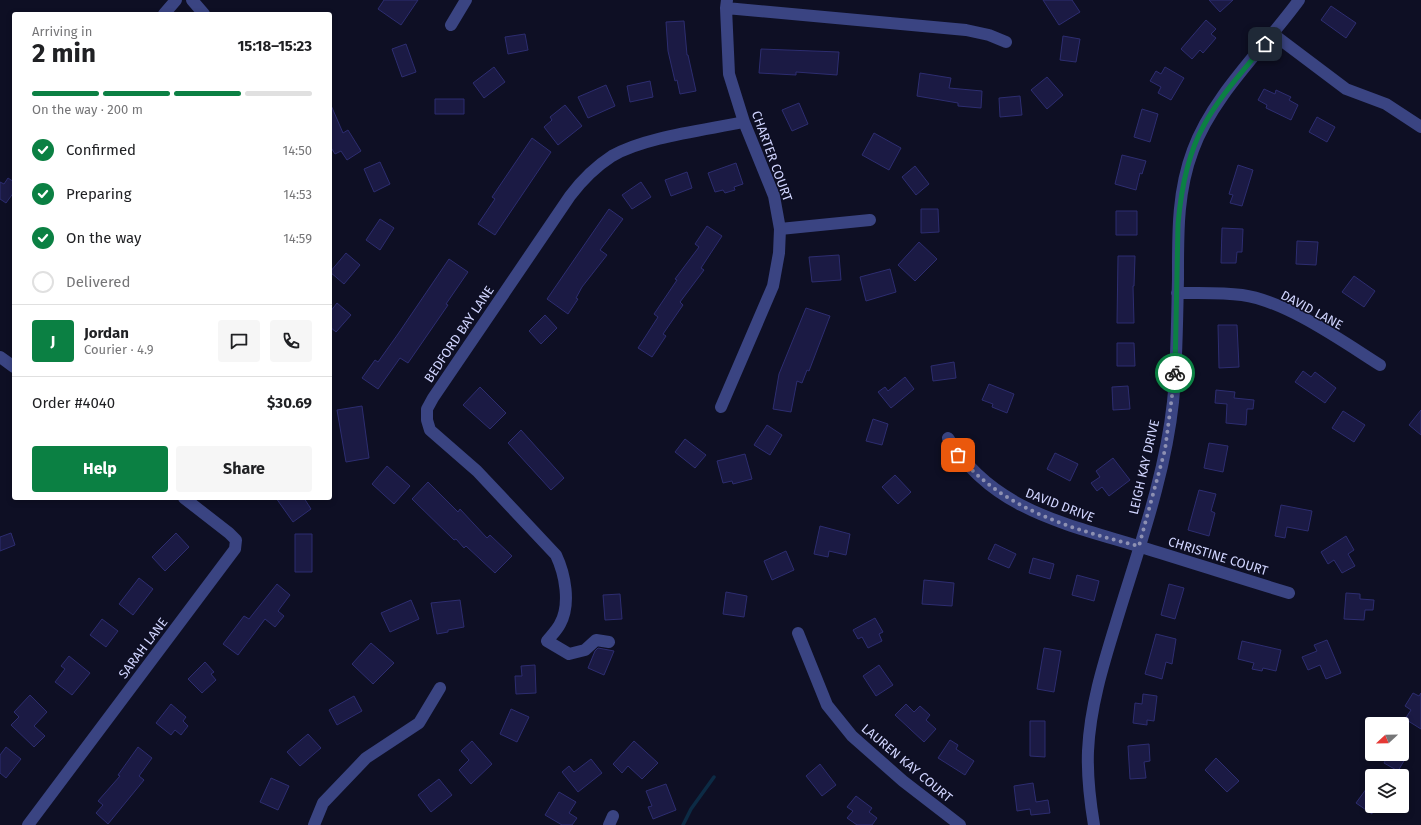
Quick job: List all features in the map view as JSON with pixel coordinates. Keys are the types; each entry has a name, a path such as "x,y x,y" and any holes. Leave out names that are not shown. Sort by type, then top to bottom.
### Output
{"street":[{"path":"166,12 176,0"},
{"path":"192,0 202,12"},
{"path":"451,25 466,0"},
{"name":"LEIGH KAY DRIVE","path":"1094,825 1088,770 1088,751 1093,710 1102,670 1161,469 1169,432 1176,364 1180,200 1187,166 1204,123 1299,0"},
{"path":"726,4 966,30 989,35 1006,42"},
{"name":"CHARTER COURT","path":"721,407 773,286 780,253 780,229 774,196 744,122 729,74 726,4"},
{"path":"1273,34 1346,90 1386,104 1421,126"},
{"name":"BEDFORD BAY LANE","path":"609,642 596,640 585,650 570,654 547,641 560,624 565,609 565,590 562,568 556,555 544,540 477,472 430,430 426,420 427,409 570,196 593,170 612,156 636,145 744,122"},
{"path":"780,229 870,220"},
{"name":"DAVID LANE","path":"1177,293 1242,295 1270,303 1296,314 1380,365"},
{"path":"0,357 12,366"},
{"name":"DAVID DRIVE","path":"948,438 967,466 1016,503 1044,517 1139,546"},
{"name":"SARAH LANE","path":"28,825 235,549 236,540 229,532 187,500"},
{"name":"CHRISTINE COURT","path":"1139,546 1289,593"},
{"name":"LAUREN KAY COURT","path":"798,633 827,705 852,736 903,781 960,825"},
{"path":"314,825 323,803 366,758 419,723 440,688"}],"building":[{"path":"384,0 418,0 401,25 378,9"},
{"path":"1043,0 1072,0 1080,12 1059,25"},
{"path":"1209,0 1233,0 1220,12"},
{"path":"1331,6 1356,23 1346,38 1321,20"},
{"path":"1206,20 1216,29 1211,34 1216,38 1203,53 1200,50 1192,59 1181,49"},
{"path":"684,21 687,55 696,91 680,94 677,80 675,81 668,51 666,22"},
{"path":"525,34 528,50 508,54 505,37"},
{"path":"1063,36 1080,39 1076,62 1060,60"},
{"path":"406,44 416,72 402,77 392,49"},
{"path":"761,49 839,52 837,75 796,72 796,75 759,73"},
{"path":"494,67 505,82 484,98 473,83"},
{"path":"1165,67 1184,78 1171,100 1158,93 1161,87 1150,81 1156,71 1161,74"},
{"path":"920,73 951,78 949,88 982,91 981,108 958,106 958,103 917,96"},
{"path":"1047,77 1063,95 1047,109 1031,90"},
{"path":"650,81 653,97 630,102 627,86"},
{"path":"606,85 615,106 588,118 578,97"},
{"path":"1264,89 1275,94 1276,90 1291,97 1289,100 1298,105 1291,120 1266,108 1267,105 1258,100"},
{"path":"1020,96 1022,115 1000,117 999,98"},
{"path":"435,99 464,99 464,114 435,114"},
{"path":"799,103 808,124 792,131 782,110"},
{"path":"565,105 582,126 558,145 544,127 552,120 550,117"},
{"path":"332,108 343,133 348,130 361,151 347,160 341,151 335,154 332,149"},
{"path":"1142,109 1158,114 1150,142 1134,137"},
{"path":"1317,117 1335,127 1327,142 1309,132"},
{"path":"874,133 901,148 889,170 862,155"},
{"path":"532,138 551,152 495,235 478,224 495,199 492,197"},
{"path":"1122,155 1146,161 1142,174 1140,173 1136,190 1115,184"},
{"path":"380,162 390,184 374,192 364,169"},
{"path":"736,163 743,184 734,187 735,190 725,193 723,190 715,192 708,173"},
{"path":"1238,165 1253,170 1242,206 1230,203 1233,195 1229,194"},
{"path":"915,166 929,184 916,195 902,177"},
{"path":"687,172 692,188 671,196 665,180"},
{"path":"8,178 12,181 12,195 6,203 0,199 0,182 4,184"},
{"path":"641,182 651,197 632,209 622,195"},
{"path":"609,209 623,219 600,250 607,255 582,287 576,298 578,299 568,314 547,299"},
{"path":"921,209 938,209 939,232 921,233"},
{"path":"1116,211 1137,211 1137,235 1116,235"},
{"path":"380,219 394,228 380,250 366,240"},
{"path":"707,226 722,236 701,268 704,270 680,302 683,305 663,334 666,336 652,357 638,348 658,317 654,314 677,280 675,279 699,247 695,244"},
{"path":"1222,228 1243,229 1242,252 1237,252 1236,263 1221,263"},
{"path":"1297,241 1318,242 1316,265 1296,264"},
{"path":"919,242 937,259 915,281 898,265"},
{"path":"346,253 360,265 344,284 332,274 332,270"},
{"path":"839,255 841,280 812,282 809,257"},
{"path":"1118,256 1135,256 1133,286 1134,323 1117,323"},
{"path":"449,259 468,272 446,304 448,305 408,363 400,358 378,389 362,378 375,360 378,362"},
{"path":"890,269 896,292 866,301 860,277"},
{"path":"1354,276 1375,291 1364,307 1342,292"},
{"path":"337,303 351,315 336,332 332,329 332,309"},
{"path":"806,308 830,316 809,371 807,370 802,383 797,381 791,412 773,409 779,374"},
{"path":"545,315 557,328 541,344 529,331"},
{"path":"1218,325 1237,325 1239,367 1219,368"},
{"path":"1117,343 1134,343 1135,366 1117,366"},
{"path":"954,362 956,378 933,381 931,366"},
{"path":"1303,371 1311,377 1315,372 1336,388 1325,403 1295,382"},
{"path":"905,377 914,389 891,408 878,392 885,387 888,391"},
{"path":"989,384 1014,394 1007,413 992,407 993,404 982,400"},
{"path":"1128,386 1130,409 1113,410 1112,387"},
{"path":"480,387 506,413 490,429 463,405"},
{"path":"1216,390 1235,392 1234,398 1254,400 1253,409 1247,409 1246,425 1226,423 1227,404 1215,403"},
{"path":"362,406 369,458 346,462 337,410"},
{"path":"1421,410 1421,435 1409,425"},
{"path":"1343,411 1365,425 1354,442 1332,428"},
{"path":"873,419 888,424 882,445 866,441"},
{"path":"767,425 782,435 770,455 754,445"},
{"path":"521,430 564,478 551,490 508,443"},
{"path":"685,439 706,455 695,468 675,452"},
{"path":"1209,443 1228,446 1223,472 1204,468"},
{"path":"1055,453 1078,464 1070,481 1047,469"},
{"path":"745,454 752,479 733,484 732,481 723,483 717,461"},
{"path":"1113,458 1130,480 1109,496 1102,487 1097,491 1091,483 1100,477 1096,471"},
{"path":"387,466 410,486 394,504 372,484"},
{"path":"895,475 911,492 898,504 882,487"},
{"path":"428,482 458,512 460,509 487,538 490,535 512,556 495,573 466,546 464,548 456,539 454,540 412,499"},
{"path":"1199,490 1216,494 1211,511 1215,513 1209,536 1188,530"},
{"path":"277,500 305,500 311,509 293,522"},
{"path":"1281,505 1312,511 1308,531 1287,527 1285,538 1275,536"},
{"path":"820,526 850,534 846,555 829,551 828,557 814,554"},
{"path":"11,533 15,545 0,551 0,537"},
{"path":"176,533 189,547 165,571 152,557"},
{"path":"295,534 312,534 312,572 295,572"},
{"path":"1346,536 1354,550 1348,554 1355,566 1342,573 1334,560 1328,564 1321,552"},
{"path":"995,544 1016,554 1009,568 988,559"},
{"path":"786,551 794,570 772,580 764,561"},
{"path":"1033,558 1054,564 1050,579 1029,573"},
{"path":"1077,575 1099,581 1094,601 1072,595"},
{"path":"139,578 153,589 133,615 119,604"},
{"path":"924,580 954,583 952,606 922,604"},
{"path":"277,584 290,595 278,611 284,616 275,627 265,619 238,655 223,644 244,616 249,619"},
{"path":"1169,584 1184,588 1175,619 1161,615"},
{"path":"726,592 747,596 744,617 723,614"},
{"path":"1346,593 1360,594 1360,599 1374,600 1373,610 1365,610 1364,620 1344,619"},
{"path":"620,594 622,619 605,620 603,595"},
{"path":"411,600 419,619 390,632 381,613"},
{"path":"460,600 464,627 437,634 431,603"},
{"path":"875,618 883,632 879,634 882,641 868,648 862,637 858,639 853,630"},
{"path":"102,619 118,631 106,647 90,635"},
{"path":"1156,634 1176,639 1172,664 1166,662 1162,679 1145,674"},
{"path":"1327,640 1341,673 1326,679 1320,665 1308,670 1302,657 1317,651 1314,645"},
{"path":"1242,641 1281,650 1276,671 1263,668 1262,671 1252,669 1254,663 1238,659"},
{"path":"371,643 394,663 373,684 352,664"},
{"path":"598,648 614,651 604,675 588,668 595,651"},
{"path":"1044,648 1061,651 1054,692 1037,689"},
{"path":"69,656 90,673 72,695 55,682 65,669 61,666"},
{"path":"205,662 214,672 211,674 216,680 202,693 188,679"},
{"path":"535,665 536,693 516,694 515,676 522,676 521,666"},
{"path":"879,665 893,685 876,696 863,676"},
{"path":"1413,693 1419,696 1421,693 1421,729 1409,722 1409,717 1406,717 1411,710 1405,706"},
{"path":"1143,694 1157,696 1154,721 1147,720 1147,725 1133,723 1135,703 1142,704"},
{"path":"30,695 47,712 34,726 45,736 34,747 11,725 19,717 14,712"},
{"path":"354,696 362,711 337,725 329,710"},
{"path":"171,704 186,717 183,721 188,726 181,735 175,730 171,735 156,723"},
{"path":"906,704 914,712 920,706 930,715 926,720 936,729 924,742 895,715"},
{"path":"511,709 529,717 517,742 500,734"},
{"path":"1030,721 1045,721 1045,757 1030,756"},
{"path":"308,734 321,748 300,766 287,752"},
{"path":"950,740 958,745 956,749 974,761 965,775 938,758"},
{"path":"472,741 492,764 471,784 459,770 469,760 461,751"},
{"path":"634,741 658,763 642,779 628,766 622,773 613,764"},
{"path":"1149,744 1150,761 1144,762 1146,778 1130,779 1128,746"},
{"path":"6,747 21,759 6,778 0,773 0,755"},
{"path":"138,747 152,758 139,776 144,780 108,824 96,813 103,805 98,801 120,776 118,775"},
{"path":"1216,758 1239,781 1227,792 1205,770"},
{"path":"591,759 602,773 578,792 562,772 569,766 574,772"},
{"path":"1385,761 1404,761 1399,769 1394,769 1384,763"},
{"path":"820,764 836,785 822,796 806,776"},
{"path":"271,778 289,786 278,810 260,802"},
{"path":"439,779 452,795 431,812 418,795"},
{"path":"1033,783 1036,802 1048,800 1050,813 1031,815 1030,809 1017,811 1014,786"},
{"path":"666,784 676,810 653,819 648,807 652,806 646,791"},
{"path":"1365,791 1365,809 1356,803"},
{"path":"559,792 576,802 569,813 577,818 572,825 562,825 545,815"},
{"path":"856,796 872,808 869,812 877,818 872,825 857,825 847,818 853,811 847,807"}],"waterway":[{"path":"683,825 691,809 714,777"}],"way so far":[{"path":"958,455 967,466 989,484 1005,497 1022,507 1044,517 1118,541 1139,546 1156,490 1169,432 1175,373"}],"route":[{"path":"1175,373 1178,224 1183,180 1193,149 1204,123 1240,74 1265,44"}]}
